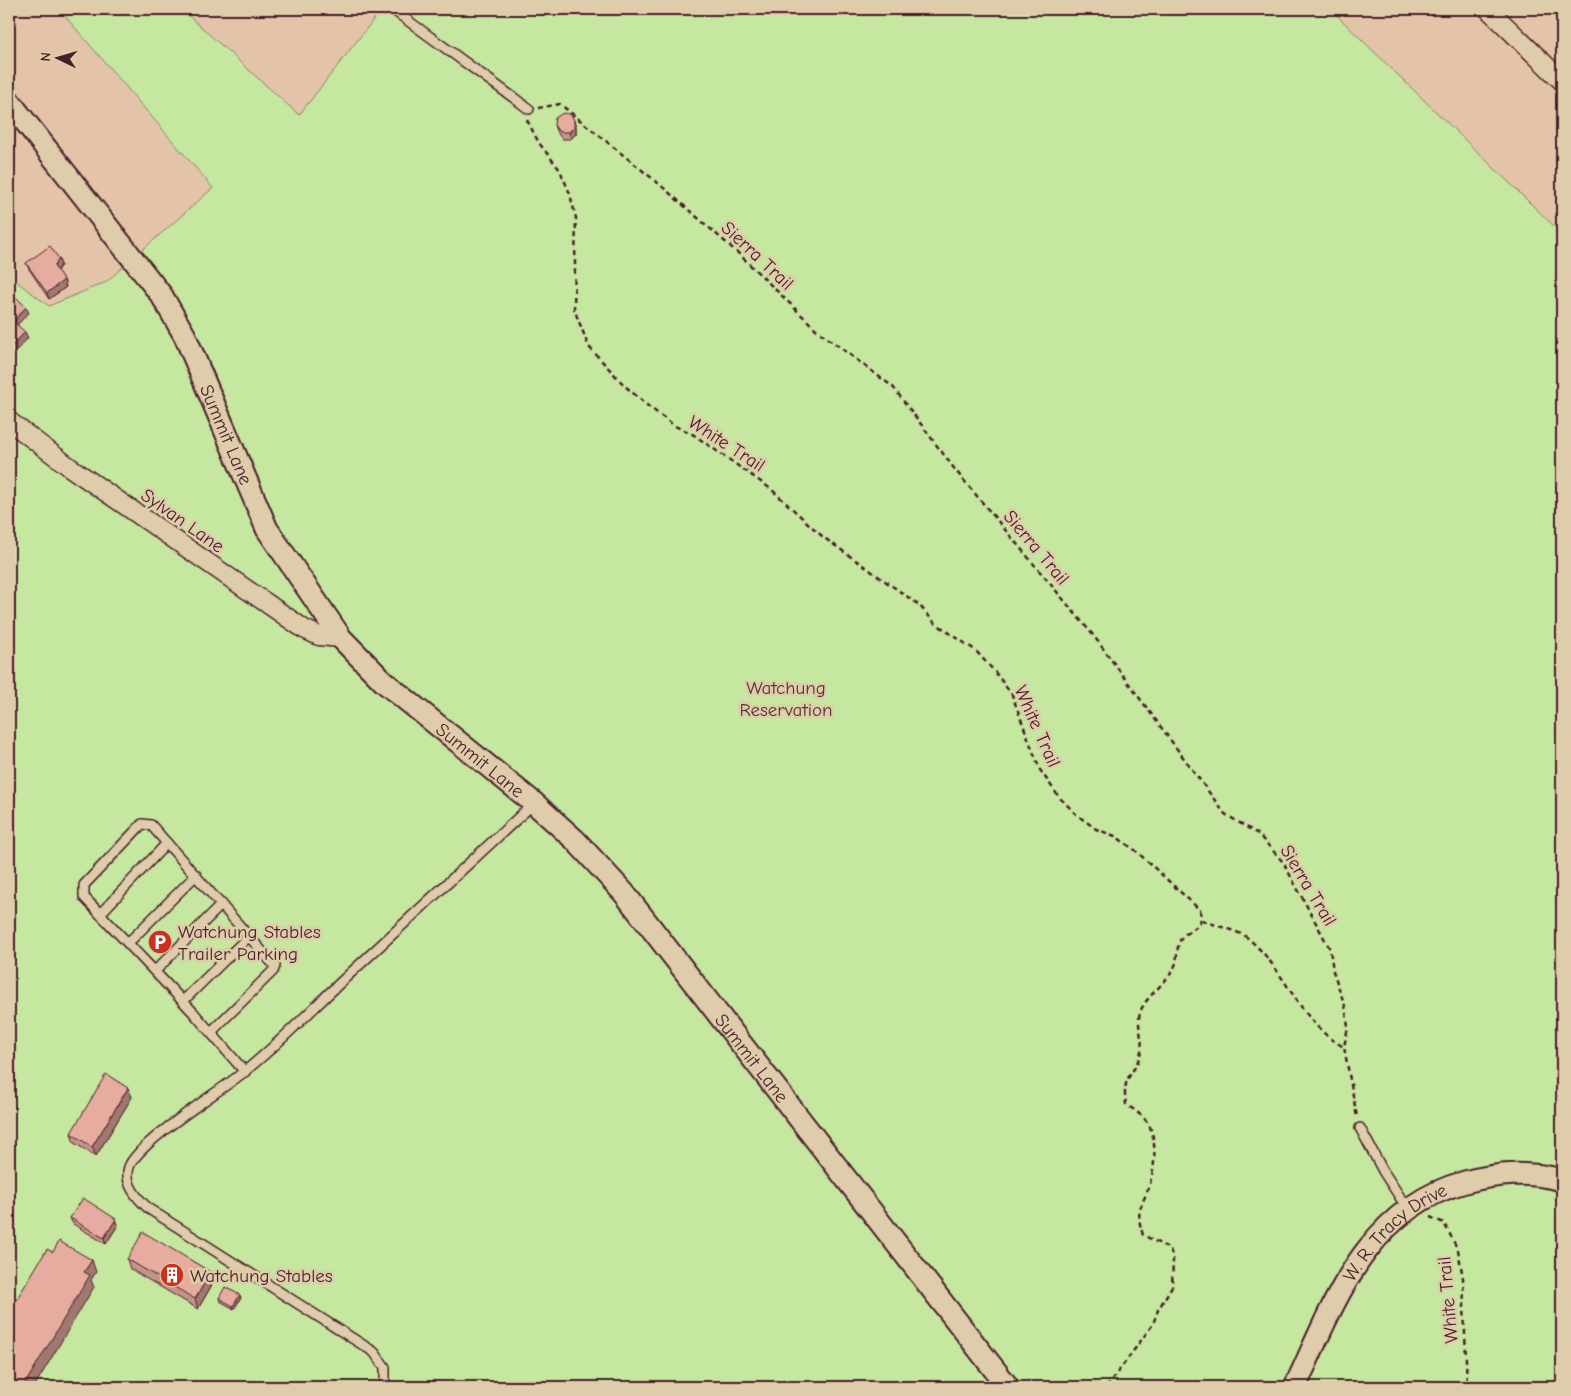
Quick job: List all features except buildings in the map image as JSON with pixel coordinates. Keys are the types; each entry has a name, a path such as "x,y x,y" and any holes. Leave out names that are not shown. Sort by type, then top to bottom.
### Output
{"street":[{"path":"1488,9 1562,82"},
{"name":"Summit Lane","path":"9,101 162,296 185,336 267,529 341,638 384,682 534,803 575,840 624,893 1008,1387"},
{"name":"Sylvan Lane","path":"9,421 71,468 304,629 319,636 341,638"},
{"name":"W. R. Tracy Drive","path":"1295,1387 1335,1300 1352,1271 1383,1230 1407,1208 1446,1188 1489,1176 1513,1173 1562,1180"}],"lane":[{"path":"392,9 529,109"},
{"path":"385,1387 384,1367 374,1352 364,1344 149,1208 137,1198 131,1188 128,1177 130,1166 138,1153 166,1129 245,1072 534,803"},
{"path":"211,1032 275,968 270,958 168,843 151,825 142,824 84,885 84,897 183,1001 245,1072"},
{"path":"100,914 168,843"},
{"path":"128,943 196,874"},
{"path":"154,971 222,904"},
{"path":"183,1001 250,936"},
{"path":"1360,1128 1383,1171 1407,1208"}],"path":[{"name":"Sierra Trail","path":"529,109 560,104 658,184 738,253 817,330 893,388 956,471 1093,635 1225,814 1258,834 1283,862 1330,949 1333,971 1345,1006 1348,1027 1344,1047 1360,1128"},
{"name":"White Trail","path":"529,109 527,122 560,170 570,194 576,218 574,309 589,347 625,386 649,407 675,426 694,435 772,489 823,537 919,605 935,623 975,650 996,672 1012,695 1040,770 1059,797 1077,815 1096,829 1115,836 1135,850 1200,910 1202,920"},
{"path":"1107,1387 1153,1324 1158,1310 1172,1286 1173,1259 1170,1248 1143,1235 1137,1219 1139,1206 1150,1184 1153,1138 1149,1126 1143,1118 1126,1104 1125,1082 1129,1073 1137,1067 1143,1042 1139,1021 1141,1011 1174,967 1178,957 1176,948 1183,937 1199,925 1202,920 1244,935 1281,974 1304,1013 1330,1040 1344,1047"},
{"name":"White Trail","path":"1407,1208 1444,1223 1458,1250 1463,1278 1467,1387"}],"green space":[{"name":"Watchung Reservation","path":"59,9 181,9 299,115 382,9 1330,9 1562,234 1562,1387 9,1387 9,276 49,306 106,282 213,188"}],"place":[{"name":"Watchung Stables Trailer Parking","path":"160,942"},
{"name":"Watchung Stables","path":"172,1275"}]}
